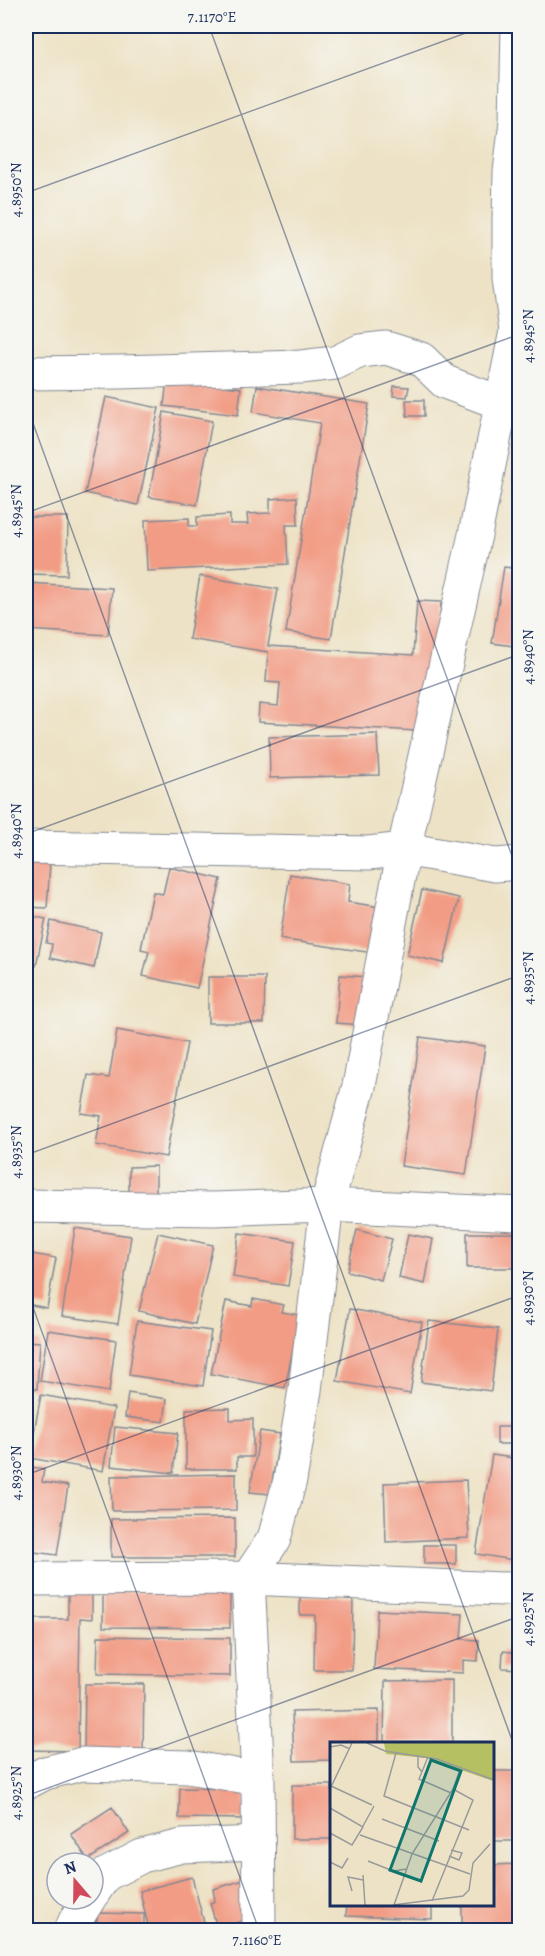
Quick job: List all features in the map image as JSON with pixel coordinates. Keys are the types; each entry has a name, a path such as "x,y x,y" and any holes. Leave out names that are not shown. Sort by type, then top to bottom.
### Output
{"street":[{"path":"259,1930 258,1779 248,1578 274,1539 290,1480 305,1390 327,1205 359,1086 404,849 475,535 518,331 509,278 509,220 510,172 516,121 518,26"},
{"path":"26,373 301,367 335,363 360,351 386,348 421,359 445,382 501,403"},
{"path":"26,847 369,853 404,849 495,865 519,863"},
{"path":"26,1206 214,1209 327,1205 519,1214"},
{"path":"26,1579 248,1578 519,1588"},
{"path":"26,1783 45,1773 82,1764 188,1767 258,1779"},
{"path":"105,1875 142,1856 182,1846 258,1843"},
{"path":"71,1930 81,1911"}],"building":[{"path":"167,379 241,388 238,415 164,406"},
{"path":"257,386 369,404 331,639 286,632 320,423 253,412"},
{"path":"394,386 409,387 407,397 393,396"},
{"path":"106,397 159,408 138,505 85,493"},
{"path":"406,400 424,400 424,416 407,416"},
{"path":"164,412 212,421 197,505 149,497"},
{"path":"518,439 520,439 520,481 513,480"},
{"path":"297,497 298,525 286,525 288,564 147,571 145,520 189,518 189,526 197,526 197,517 230,515 230,524 248,524 247,514 270,513 270,499"},
{"path":"26,517 68,517 67,575 26,574"},
{"path":"504,567 520,569 520,647 492,643"},
{"path":"200,576 278,589 268,646 413,655 417,601 441,602 434,732 258,722 259,704 278,706 280,683 266,682 268,652 189,639"},
{"path":"26,583 112,588 108,635 26,630"},
{"path":"518,698 520,698 520,727 514,726"},
{"path":"377,734 379,775 270,778 269,737"},
{"path":"26,863 50,864 47,908 26,907"},
{"path":"169,867 221,879 197,988 143,976 149,951 141,949 153,892 163,894"},
{"path":"290,874 350,884 348,902 380,907 373,953 280,939"},
{"path":"422,890 459,898 444,963 407,955"},
{"path":"26,915 46,919 36,966 26,964"},
{"path":"51,921 101,932 94,968 50,958 52,944 46,943"},
{"path":"26,972 30,972 27,995 26,995"},
{"path":"340,975 367,977 363,1025 336,1023"},
{"path":"208,977 265,977 264,1023 208,1023"},
{"path":"117,1030 187,1043 166,1157 96,1145 101,1116 81,1113 88,1075 109,1078"},
{"path":"420,1037 485,1046 466,1175 401,1166"},
{"path":"156,1166 156,1192 129,1192 129,1167"},
{"path":"75,1228 131,1236 118,1324 62,1316"},
{"path":"357,1230 392,1239 381,1280 347,1271"},
{"path":"158,1233 213,1245 195,1324 139,1311"},
{"path":"239,1233 295,1241 288,1286 233,1277"},
{"path":"467,1233 519,1233 518,1268 467,1268"},
{"path":"408,1234 433,1239 425,1284 399,1278"},
{"path":"26,1253 56,1258 47,1308 26,1304"},
{"path":"253,1299 284,1305 282,1312 300,1315 285,1388 211,1374 226,1301 252,1306"},
{"path":"350,1309 422,1322 410,1394 337,1381"},
{"path":"137,1321 211,1331 203,1386 129,1375"},
{"path":"429,1321 498,1329 491,1391 421,1382"},
{"path":"48,1330 116,1340 109,1392 40,1381"},
{"path":"26,1341 40,1342 37,1389 26,1388"},
{"path":"128,1393 167,1399 164,1422 125,1417"},
{"path":"41,1395 114,1408 103,1471 29,1458"},
{"path":"516,1401 520,1401 520,1444 497,1444 497,1427 517,1427"},
{"path":"230,1408 230,1420 253,1419 253,1457 237,1457 237,1469 186,1469 186,1409"},
{"path":"115,1427 178,1433 173,1473 111,1466"},
{"path":"260,1431 280,1434 270,1494 250,1492"},
{"path":"492,1455 520,1459 520,1561 476,1554"},
{"path":"26,1466 44,1469 42,1482 68,1486 57,1555 26,1551"},
{"path":"236,1474 236,1510 112,1511 111,1476"},
{"path":"466,1480 469,1538 386,1542 384,1483"},
{"path":"235,1518 235,1557 111,1557 111,1519"},
{"path":"424,1545 456,1545 456,1564 424,1564"},
{"path":"68,1587 92,1588 92,1619 80,1618 78,1751 26,1750 26,1619 68,1619"},
{"path":"103,1591 230,1591 230,1628 103,1627"},
{"path":"300,1596 353,1596 352,1670 314,1670 315,1615 300,1615"},
{"path":"377,1610 463,1614 461,1639 479,1640 478,1661 463,1660 463,1673 374,1669"},
{"path":"98,1636 230,1638 230,1676 97,1674"},
{"path":"503,1651 520,1653 520,1669 502,1668"},
{"path":"452,1680 452,1742 384,1742 385,1681"},
{"path":"85,1684 144,1684 143,1753 84,1753"},
{"path":"379,1710 379,1742 330,1742 330,1760 294,1761 292,1712"},
{"path":"494,1771 520,1771 520,1841 494,1841"},
{"path":"292,1785 330,1785 330,1839 292,1839"},
{"path":"180,1788 246,1789 245,1819 179,1818"},
{"path":"112,1807 129,1833 102,1851 82,1851 71,1834"},
{"path":"520,1864 520,1924 462,1926 462,1905 494,1905 494,1865"},
{"path":"192,1877 206,1930 149,1930 140,1891"},
{"path":"244,1880 254,1918 217,1928 210,1903 215,1901 213,1889"},
{"path":"347,1905 432,1905 432,1919 346,1916"},
{"path":"97,1913 144,1914 144,1930 97,1930"}]}
